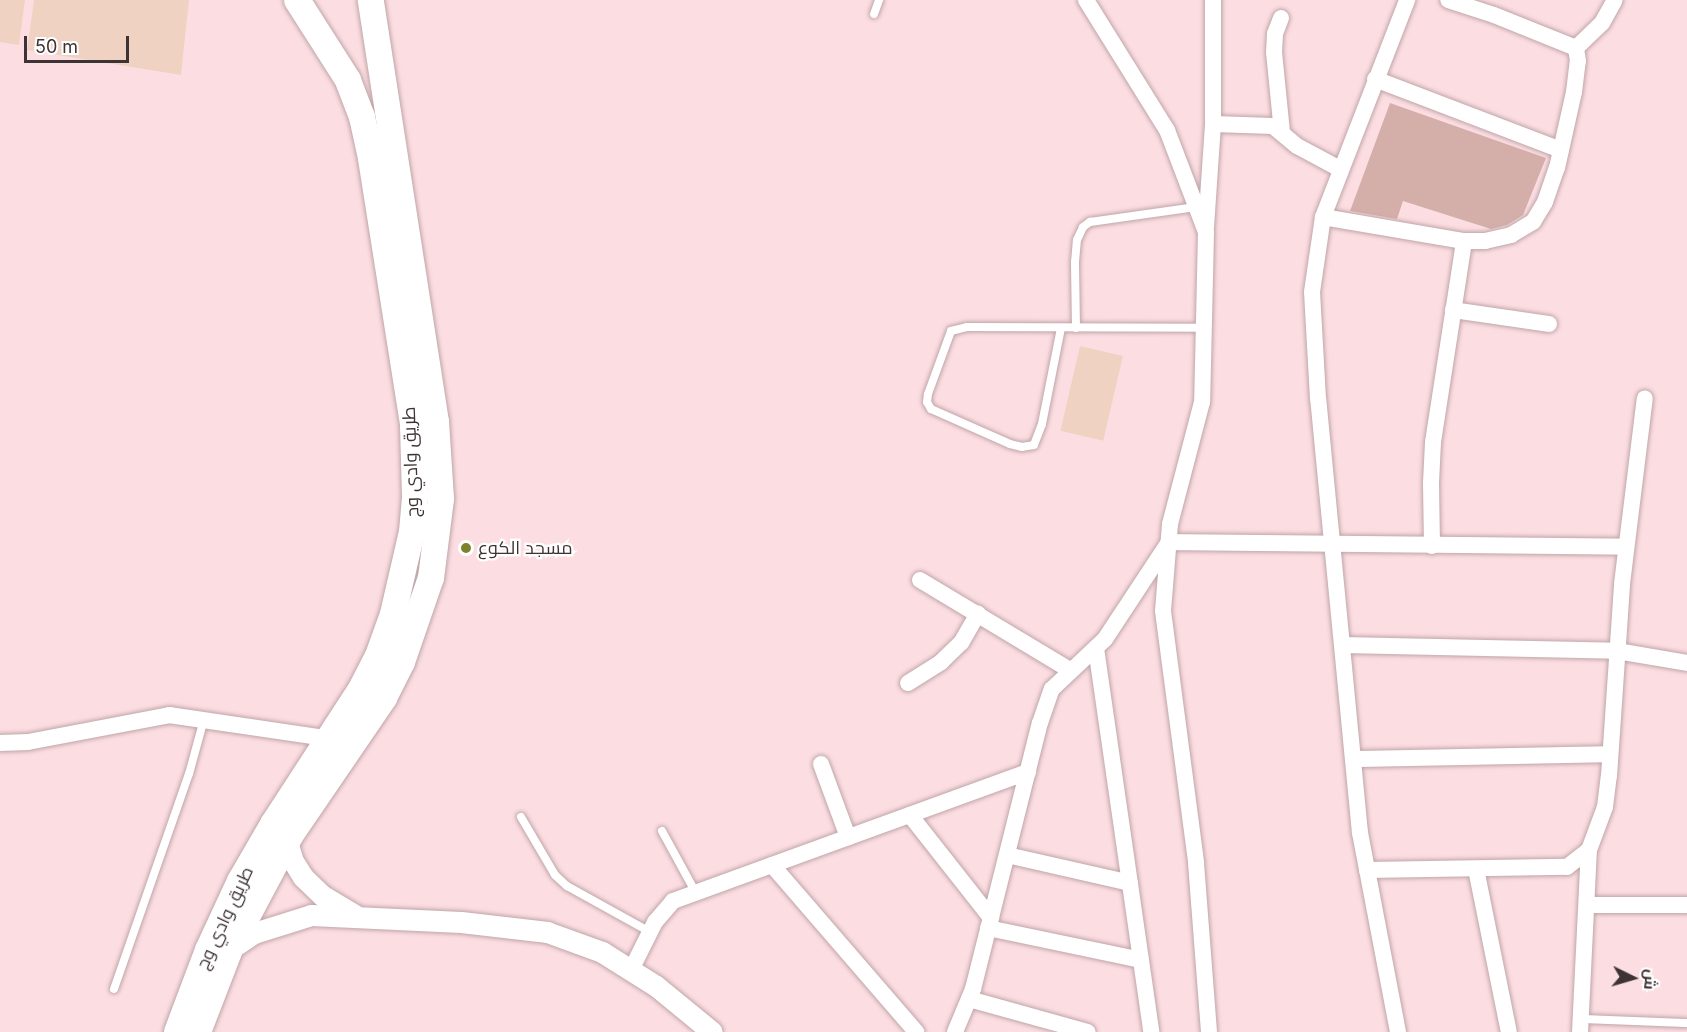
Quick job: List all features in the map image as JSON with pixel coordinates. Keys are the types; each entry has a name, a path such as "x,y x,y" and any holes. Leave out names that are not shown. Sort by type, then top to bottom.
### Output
{"main road":[{"name":"طريق وادي وج","path":"177,1032 208,950 240,881 273,825 331,739 378,656 404,574 412,532 415,496 413,424 373,169 362,117 348,80 297,0"},
{"name":"طريق وادي وج","path":"198,1032 230,949 290,836 352,750 384,698 402,662 431,578 438,533 441,466 371,0"}],"street":[{"path":"1086,0 1167,130 1206,232"},
{"path":"1209,1032 1196,863 1163,611 1170,524 1202,402 1206,232 1213,124 1214,0"},
{"path":"1398,1032 1360,833 1331,545 1312,321 1314,274 1323,217 1407,0"},
{"path":"1448,0 1496,7 1576,48"},
{"path":"1576,48 1602,23 1615,0"},
{"path":"1281,18 1275,34 1274,52 1282,132"},
{"path":"1323,217 1464,241 1485,241 1511,235 1533,222 1545,202 1561,150 1574,92 1578,61 1576,48"},
{"path":"1375,79 1561,150"},
{"path":"1213,124 1273,126 1297,146 1340,169"},
{"path":"1432,546 1433,442 1464,241"},
{"path":"1453,310 1549,324"},
{"path":"1577,1028 1589,850 1605,807 1626,547 1645,398"},
{"path":"1169,542 1626,547"},
{"path":"955,1032 969,999 1052,689 1105,639 1169,542"},
{"path":"920,580 1070,670"},
{"path":"908,683 948,656 970,630 978,614"},
{"path":"1342,645 1617,651 1687,663"},
{"path":"1096,648 1151,1032"},
{"path":"0,743 28,742 169,716 204,718 331,739"},
{"path":"1353,759 1610,754"},
{"path":"821,764 848,837"},
{"path":"631,970 650,932 664,910 673,901 1028,772"},
{"path":"910,815 989,923 1141,960"},
{"path":"290,836 288,845 293,861 303,877 323,896 356,916"},
{"path":"1367,870 1567,867 1589,850"},
{"path":"1007,855 1130,883"},
{"path":"772,865 915,1032"},
{"path":"1476,869 1509,1032"},
{"path":"1587,905 1687,905"},
{"path":"230,949 254,933 311,915 505,926 547,932 602,952 656,986 712,1032"},
{"path":"969,999 1088,1032"}],"lane":[{"path":"874,14 879,0"},
{"path":"1076,328 1075,262 1077,240 1083,227 1090,222 1196,207"},
{"path":"1061,328 1042,424 1034,445 1022,447 1010,444 931,409 927,402 928,394 951,331 967,327 1203,328"},
{"path":"114,989 189,774 204,718"},
{"path":"521,817 555,875 567,886 650,932"},
{"path":"662,831 696,892"},
{"path":"1577,1028 1687,1023"}],"shaded area":[{"path":"0,0 25,0 19,45 0,42"},
{"path":"34,0 189,0 181,75 27,50"},
{"path":"1080,346 1123,356 1103,441 1060,431"}],"building":[{"path":"1390,103 1546,158 1523,215 1507,225 1491,229 1403,201 1397,219 1350,211"}],"place":[{"name":"مسجد الكوع","path":"466,548"}]}
